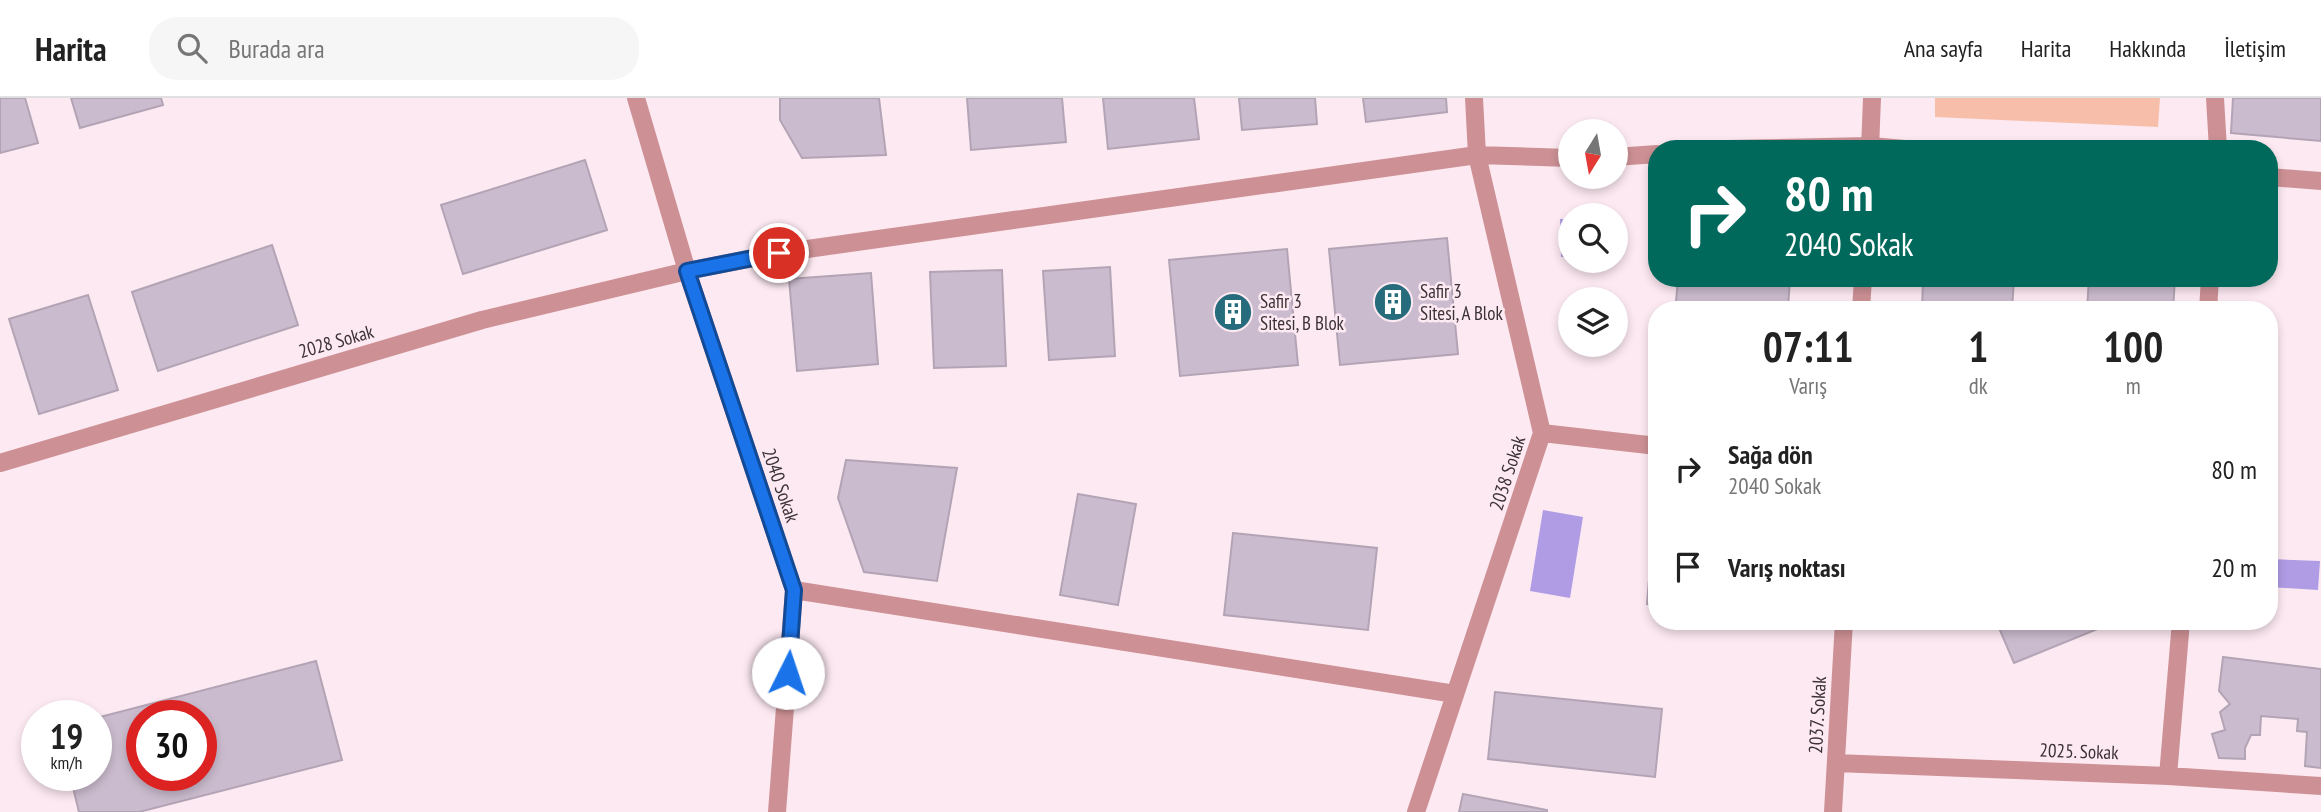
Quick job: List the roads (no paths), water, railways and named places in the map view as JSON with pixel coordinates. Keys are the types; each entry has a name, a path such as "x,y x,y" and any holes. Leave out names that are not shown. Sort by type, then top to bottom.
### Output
{"street":[{"name":"2040 Sokak","path":"636,98 687,271 794,590 777,812"},
{"name":"2038 Sokak","path":"1416,812 1542,433 1477,155 1474,98"},
{"path":"1870,140 1872,98"},
{"path":"2215,98 2217,140"},
{"path":"687,271 779,253 1477,155 1558,158"},
{"path":"1628,157 1648,155"},
{"path":"2278,178 2321,181"},
{"name":"2028 Sokak","path":"0,463 482,320 687,271"},
{"path":"1542,433 1648,445"},
{"path":"794,590 1455,694"},
{"name":"2037. Sokak","path":"1833,812 1843,630"},
{"path":"2168,776 2180,630"},
{"name":"2025. Sokak","path":"1836,762 2168,776 2321,786"}],"place":[{"name":"Safir 3 Sitesi, A Blok","path":"1393,302"},
{"name":"Safir 3 Sitesi, B Blok","path":"1233,312"}]}
